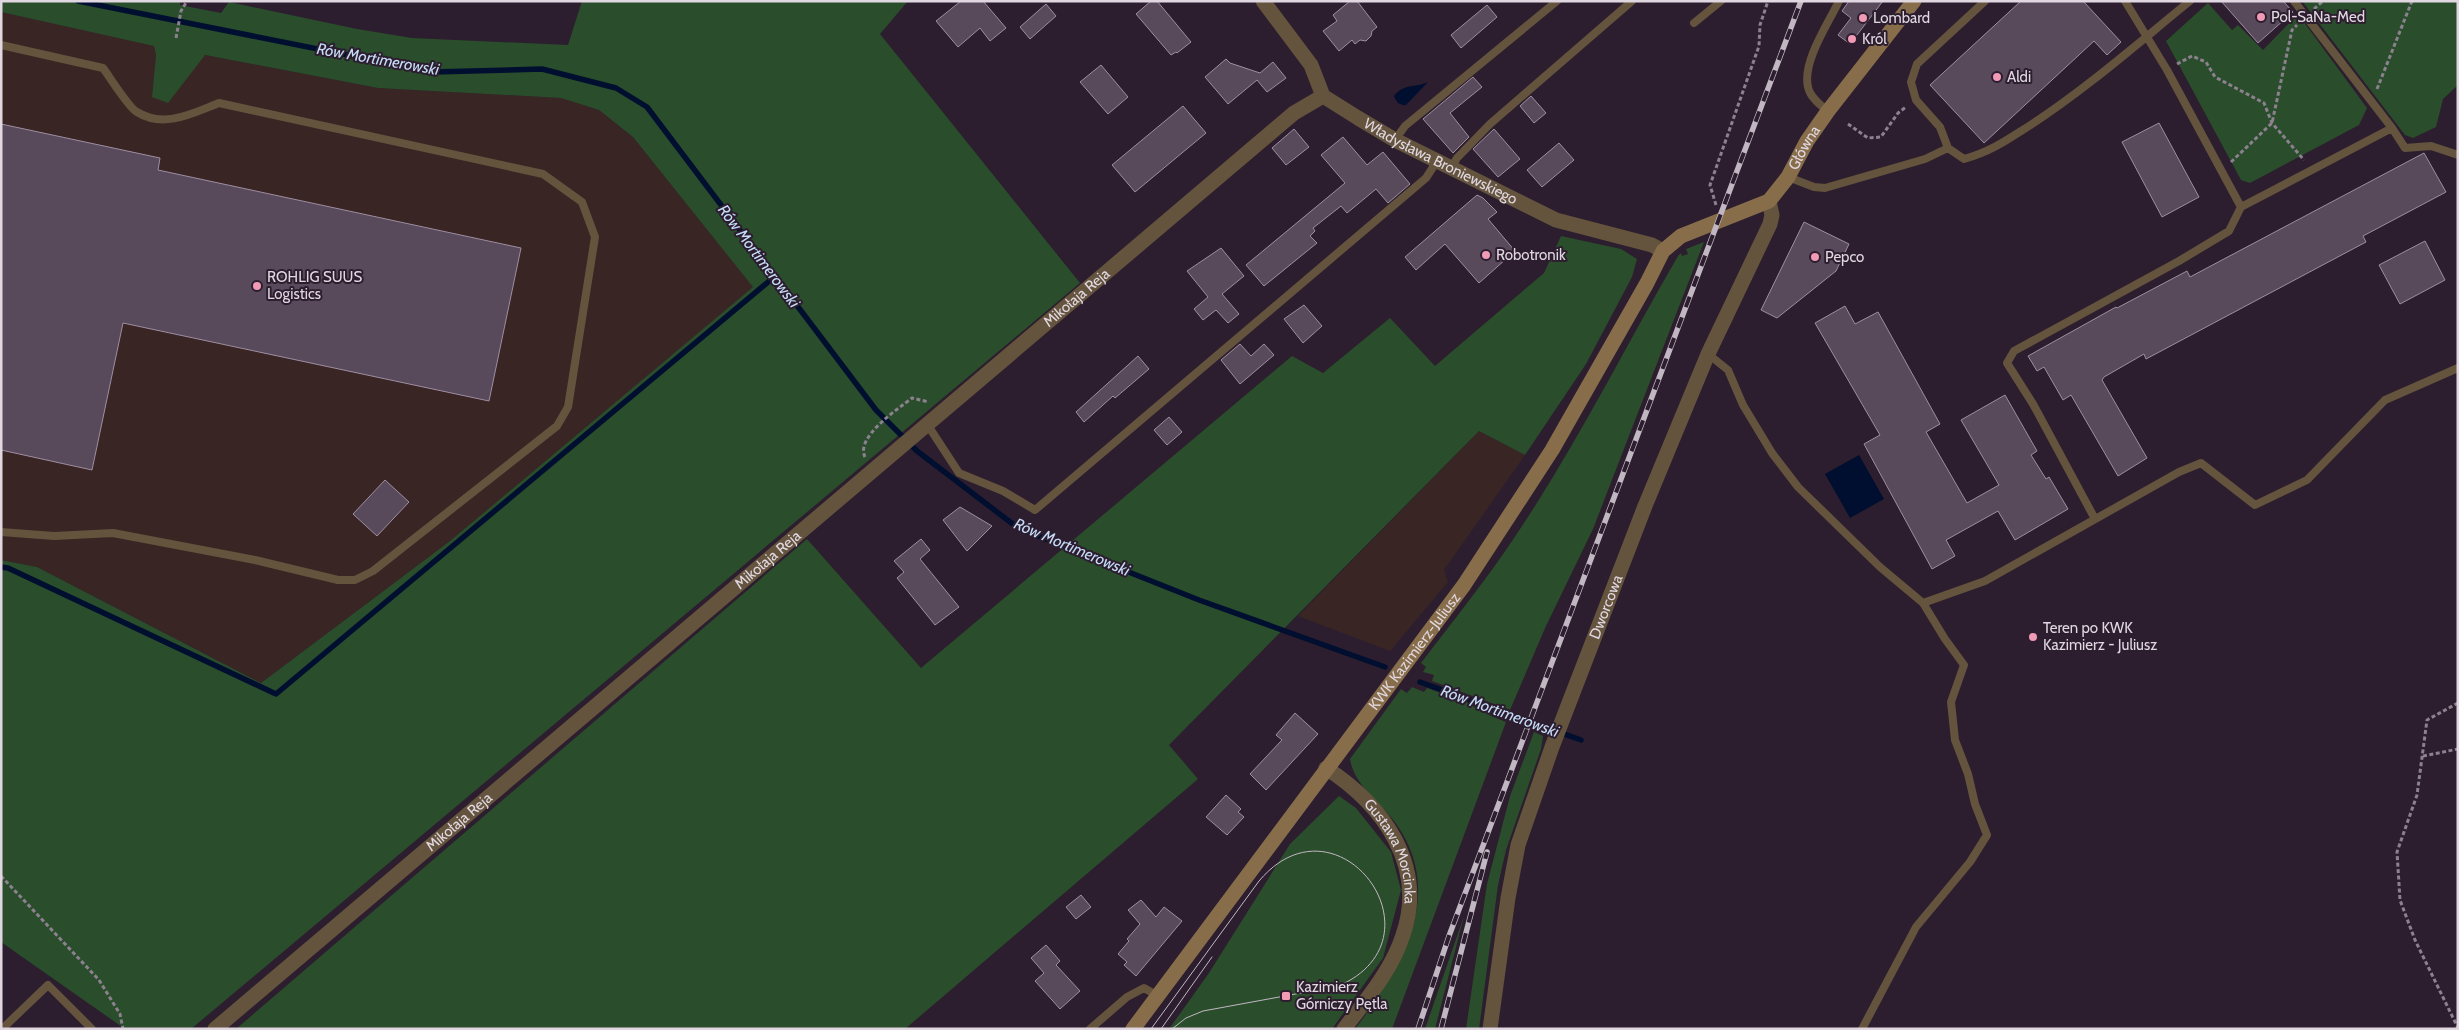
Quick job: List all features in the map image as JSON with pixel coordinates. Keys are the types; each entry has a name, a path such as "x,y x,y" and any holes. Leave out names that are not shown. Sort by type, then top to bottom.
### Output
{"street":[{"name":"Główna","path":"1769,202 1788,177 1807,141 1828,111 1914,1"},
{"path":"1267,3 1310,65 1323,96"},
{"name":"Władysława Broniewskiego","path":"1323,96 1395,140 1556,220 1652,245 1663,251"},
{"name":"Mikołaja Reja","path":"215,1029 1294,112 1323,96"},
{"path":"1663,251 1681,236 1769,202"},
{"name":"Dworcowa","path":"1490,1029 1508,898 1518,846 1552,747 1644,506 1708,354 1770,224 1772,215 1769,202"},
{"name":"KWK Kazimierz-Juliusz","path":"1133,1029 1464,585 1547,458 1648,283 1663,251"},
{"name":"Gustawa Morcinka","path":"1326,768 1352,787 1388,826 1402,854 1410,882 1410,907 1403,935 1389,966 1344,1029"}],"lane":[{"path":"1395,140 1404,126 1557,1"},
{"path":"1451,168 1457,158 1490,124 1632,1"},
{"path":"1694,23 1720,1"},
{"path":"1828,111 1815,100 1808,88 1808,64 1839,1"},
{"path":"1984,1 1917,64 1911,82 1916,100 1940,127 1948,148 1964,159 1986,153 2075,93 2190,1"},
{"path":"2125,1 2166,70 2241,207"},
{"path":"2294,1 2392,128 2405,148 2430,146 2458,156"},
{"path":"1,45 103,68 136,112 154,118 179,119 219,102 543,174 582,202 595,237 568,407 557,426 373,571 355,580 338,580 255,560 113,533 54,536 1,532"},
{"path":"2095,519 2033,404 2007,362 2014,351 2179,261 2229,230 2241,207 2392,128"},
{"path":"1788,177 1814,187 1826,188 1925,159 1948,148"},
{"path":"925,426 959,473 1004,491 1035,510 1426,178 1437,161"},
{"path":"1708,354 1728,370 1743,405 1772,454 1798,487 1880,567 1923,603 1944,640 1964,664 1951,702 1955,740 1987,835 1970,862 1916,927 1862,1029"},
{"path":"1923,603 1985,581 2179,472 2202,463 2255,505 2307,480 2385,400 2458,368"},
{"path":"2,1029 48,985 92,1029"},
{"path":"1090,1029 1126,998 1144,988 1158,996"}],"path":[{"path":"176,38 181,11 187,1"},
{"path":"1716,207 1710,186 1759,46 1760,25 1768,1"},
{"path":"2221,171 2272,123 2292,30 2304,16 2323,1"},
{"path":"2372,102 2412,1"},
{"path":"2166,70 2192,56 2206,62 2215,77 2264,103 2272,123 2312,170"},
{"path":"1848,124 1868,138 1881,137 1898,113 1916,100"},
{"path":"870,433 912,398"},
{"path":"2458,703 2427,720 2416,795 2397,852 2400,900 2415,940 2458,1028"},
{"path":"2423,756 2458,749"},
{"path":"1,876 99,980 120,1014 123,1029"}],"shaded area":[{"path":"1,12 155,46 156,55 152,97 205,55 378,88 561,98 599,110 633,137 754,287 450,541 261,683 37,567 1,560"},
{"path":"1479,431 1525,455 1444,570 1448,582 1390,651 1298,616"}],"green space":[{"path":"1,1 180,1 180,5 221,13 229,2 357,29 412,38 568,45 582,1 908,1 880,34 1080,283 191,1029 125,1029 1,942 1,560 37,567 261,683 450,541 753,287 633,137 599,110 561,98 378,88 205,55 168,103 152,97 156,55 154,46 1,12"},
{"path":"2302,1 2458,1 2458,85 2443,99 2436,127 2413,138 2405,135"},
{"path":"2208,3 2232,30 2238,25 2263,50 2298,14 2367,108 2359,125 2250,183 2241,180 2166,41"},
{"path":"1561,236 1621,249 1637,259 1632,277 1586,364 1525,455 1479,431 1169,745 1198,779 905,1029 236,1029 807,539 921,668 1292,356 1323,373 1390,318 1435,366 1544,273"},
{"path":"1704,242 1593,529 1546,626 1510,710 1432,681 1434,675 1423,672 1426,667 1421,663 1470,600 1538,501 1678,256 1681,253 1682,256 1688,254 1686,249"},
{"path":"1412,687 1424,692 1427,688 1480,707 1491,716 1506,722 1392,1029 1355,1029 1388,981 1402,955 1412,929 1418,902 1417,875 1410,848 1394,821 1356,777 1350,759 1401,689 1407,693"},
{"path":"1534,732 1543,736 1541,749 1506,850 1498,885 1479,1029 1466,1029 1487,884 1510,796"},
{"path":"1339,796 1356,808 1391,852 1401,890 1383,958 1332,1029 1169,1029 1209,973 1290,844"},
{"path":"1464,916 1435,1029 1425,1029"}],"water":[{"path":"1428,82 1406,105 1399,103 1394,96 1406,87"},
{"path":"1859,455 1884,499 1850,518 1825,474"}],"building":[{"path":"961,1 983,1 1006,28 990,41 980,28 958,47 936,21"},
{"path":"1151,1 1157,1 1191,42 1177,53 1171,55 1136,14"},
{"path":"1350,1 1357,1 1377,27 1366,41 1360,40 1355,44 1352,40 1339,51 1323,31 1337,21 1333,15"},
{"path":"1849,1 1883,1 1850,44 1838,35 1851,18 1842,11"},
{"name":"Aldi","path":"2021,1 2083,1 2121,42 2107,55 2094,41 1984,143 1930,85"},
{"name":"Pol-SaNa-Med","path":"2221,1 2283,1 2293,12 2258,43"},
{"path":"1046,4 1056,16 1030,39 1020,27"},
{"path":"1487,5 1497,17 1461,48 1451,35"},
{"path":"1226,59 1230,63 1260,73 1273,62 1286,78 1267,92 1257,80 1228,104 1205,77"},
{"path":"1101,65 1128,97 1108,114 1080,82"},
{"path":"1473,77 1482,87 1450,113 1469,137 1453,153 1423,119"},
{"path":"1531,96 1546,113 1534,123 1520,106"},
{"path":"1183,106 1206,133 1135,192 1112,165"},
{"path":"2159,123 2199,197 2162,217 2122,142"},
{"name":"ROHLIG SUUS Logistics","path":"1,124 160,158 158,170 521,248 489,401 123,323 92,470 1,450"},
{"path":"1294,129 1309,147 1286,165 1272,148"},
{"path":"1494,129 1520,159 1498,177 1473,149"},
{"path":"1343,137 1367,165 1383,152 1410,184 1388,203 1376,189 1347,213 1341,206 1313,228 1315,231 1310,236 1317,243 1264,286 1246,265 1345,183 1321,155"},
{"path":"1559,143 1574,160 1542,187 1527,170"},
{"path":"2424,153 2446,192 2363,236 2366,242 2146,359 2144,354 2104,377 2102,380 2147,458 2118,476 2071,395 2063,400 2044,367 2037,371 2028,356 2116,307 2187,271 2190,277"},
{"path":"1477,195 1483,198 1497,212 1488,219 1515,251 1479,283 1445,244 1416,270 1405,257"},
{"name":"Pepco","path":"1804,222 1849,244 1836,271 1777,318 1761,310"},
{"path":"2425,241 2445,280 2400,304 2379,265"},
{"path":"1221,248 1244,276 1222,294 1239,314 1228,323 1216,310 1203,320 1194,309 1208,297 1187,271"},
{"path":"1304,305 1322,326 1303,343 1284,319"},
{"path":"1845,306 1855,324 1878,312 1940,424 1926,432 1967,503 1999,485 1961,420 2005,395 2037,451 2031,455 2046,479 2049,477 2068,509 2015,540 1998,511 1946,540 1955,556 1932,569 1864,444 1880,435 1815,323"},
{"path":"1240,344 1251,356 1264,344 1274,355 1240,384 1221,360"},
{"path":"1138,356 1149,369 1115,398 1113,396 1084,422 1076,412"},
{"path":"1169,417 1182,432 1167,445 1154,430"},
{"path":"385,480 409,502 377,536 353,514"},
{"path":"960,507 992,526 967,551 943,520"},
{"path":"921,539 930,550 920,559 959,607 935,625 897,578 904,572 894,561"},
{"path":"1295,713 1318,734 1266,790 1250,774 1282,740 1276,735"},
{"path":"1226,795 1241,809 1238,812 1244,817 1227,835 1206,817"},
{"path":"1081,895 1091,907 1076,919 1066,907"},
{"path":"1141,900 1156,917 1164,907 1182,921 1136,976 1124,965 1127,962 1118,954 1129,941 1127,939 1140,924 1128,910"},
{"path":"1046,945 1060,961 1056,965 1080,991 1060,1009 1035,981 1044,973 1031,958"}],"waterway":[{"name":"Rów Mortimerowski","path":"78,1 433,72 542,69 616,88 647,107 876,410 917,451 1018,528 1199,600 1385,667"},
{"path":"1,567 8,568 276,694 774,277"},
{"name":"Rów Mortimerowski","path":"1420,682 1581,740"}],"tram line":[{"path":"1151,1029 1259,881 1288,857 1317,851 1344,859 1366,876 1381,901 1385,928 1376,956 1352,979 1327,989 1203,1011 1186,1018 1172,1029"},
{"path":"1161,1029 1212,957"}],"railway":[{"path":"1418,1029 1449,936 1801,1"},
{"path":"1441,1029 1487,852"}],"place":[{"name":"Pol-SaNa-Med","path":"2261,17"},
{"name":"Lombard","path":"1863,18"},
{"name":"Król","path":"1852,39"},
{"name":"Aldi","path":"1997,77"},
{"name":"Robotronik","path":"1486,255"},
{"name":"Pepco","path":"1815,257"},
{"name":"ROHLIG SUUS Logistics","path":"257,286"},
{"name":"Teren po KWK Kazimierz - Juliusz","path":"2033,637"},
{"name":"Kazimierz Górniczy Pętla","path":"1286,996"}]}
